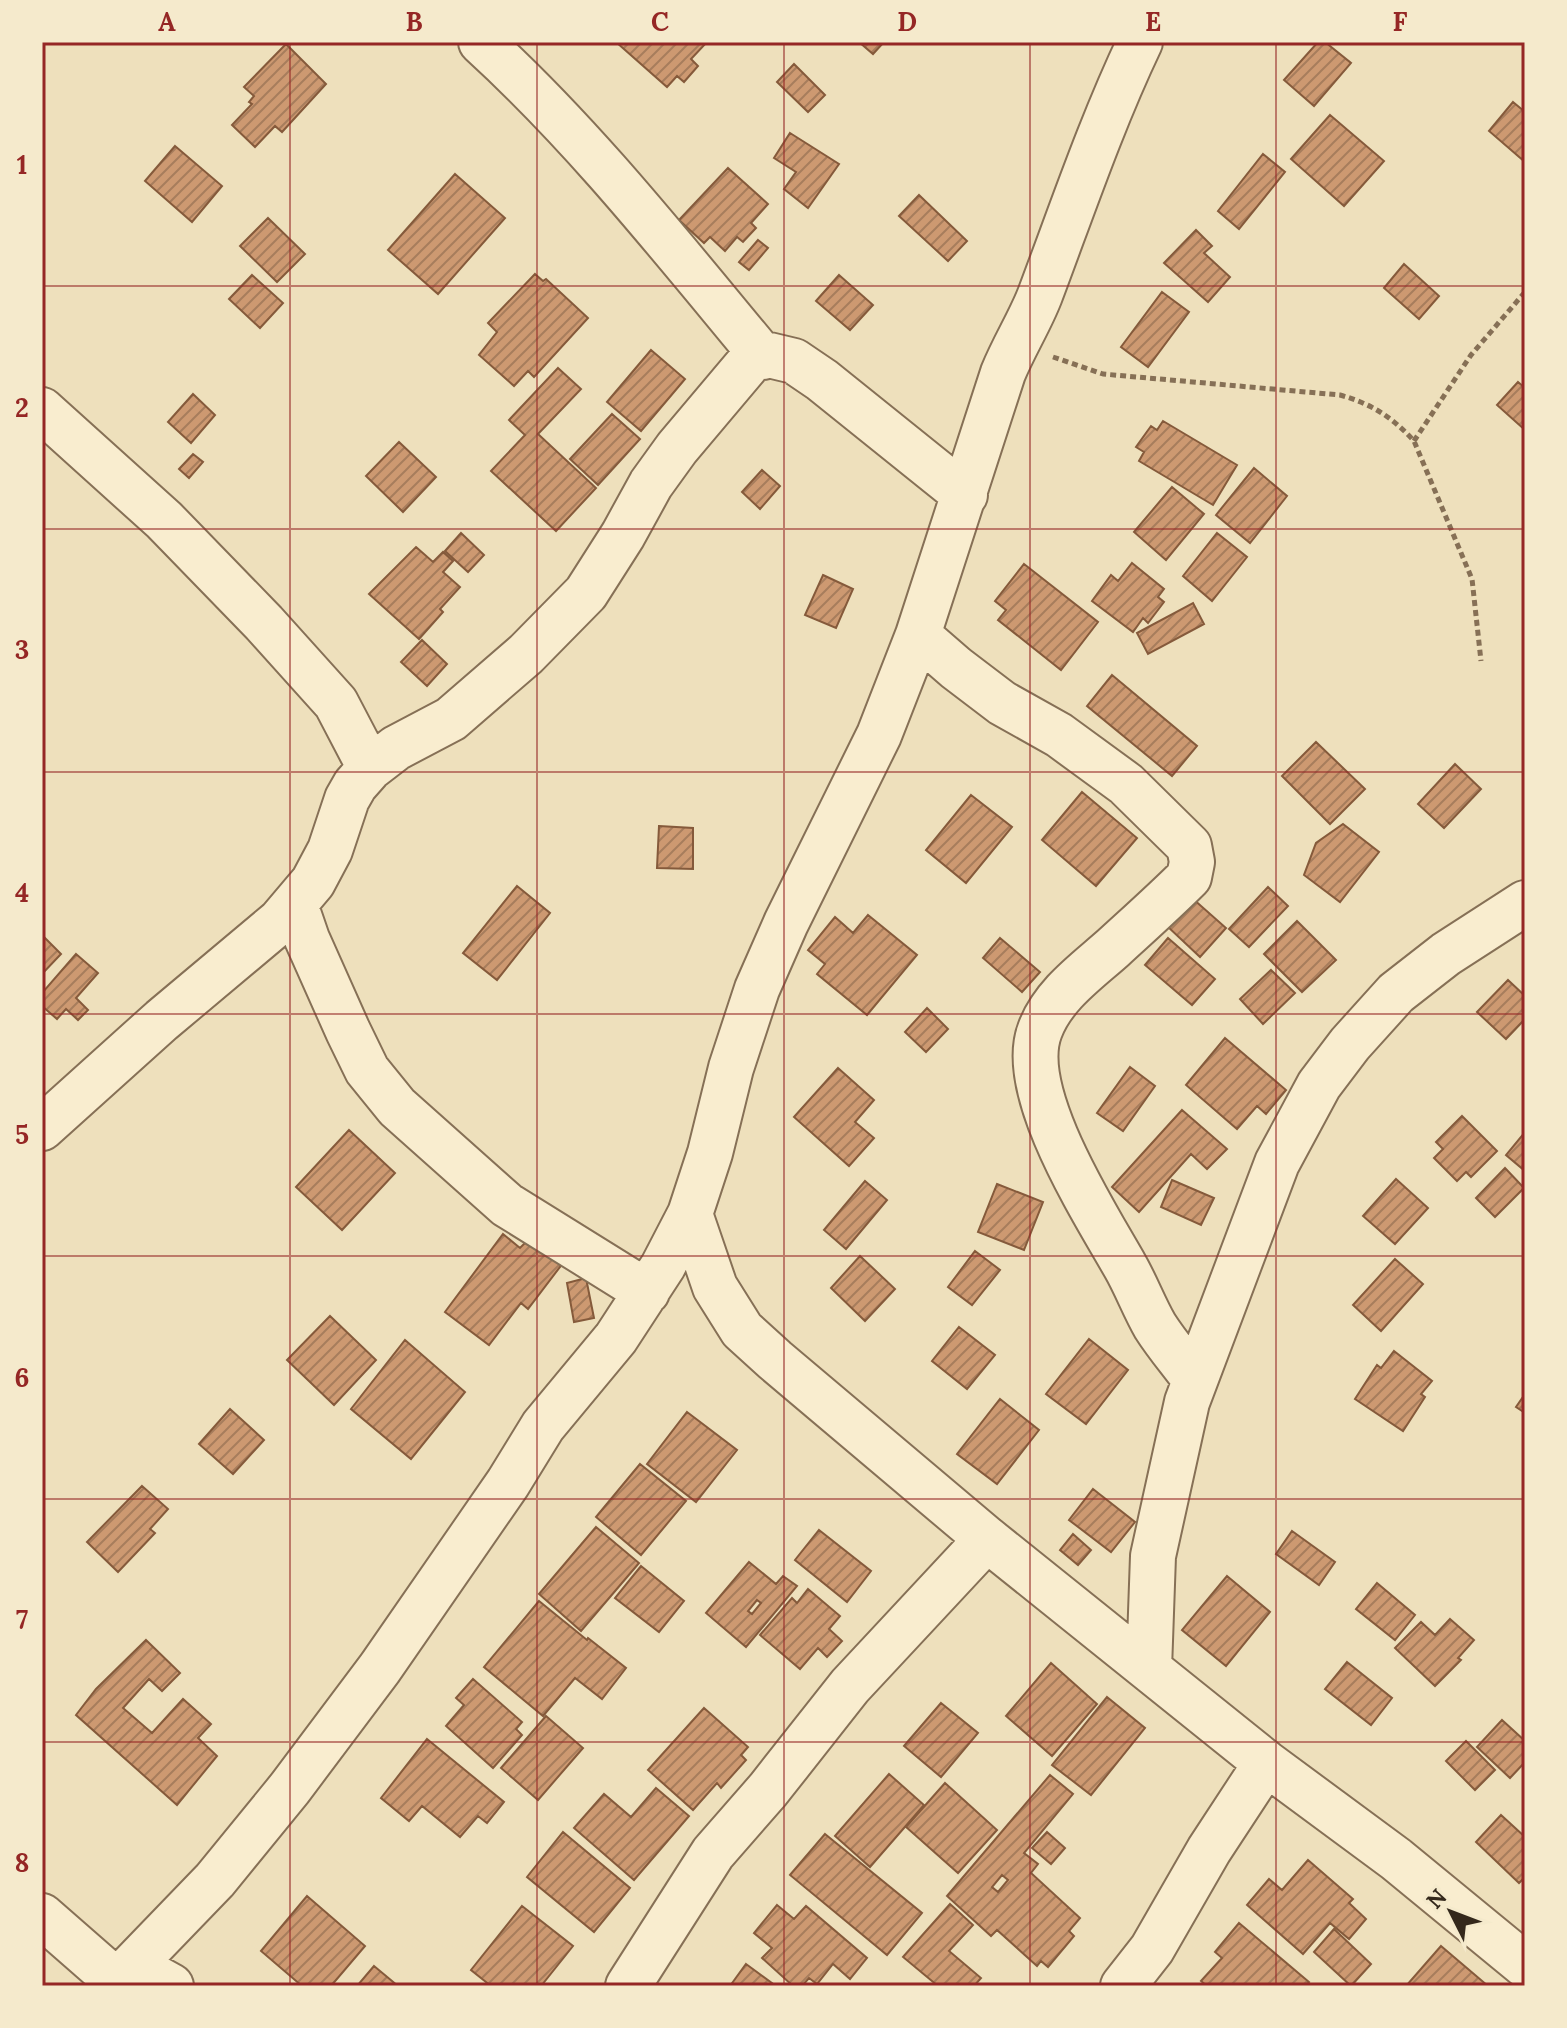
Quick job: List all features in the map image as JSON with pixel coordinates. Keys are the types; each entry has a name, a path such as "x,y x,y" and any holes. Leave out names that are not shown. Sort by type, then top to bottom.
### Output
{"street":[{"path":"481,42 619,186 763,357"},
{"path":"126,1979 215,1880 290,1788 380,1668 508,1483 543,1426 616,1338 647,1292 690,1214 757,989 786,923 879,735 918,635 1014,346 1039,299 1110,106 1140,42"},
{"path":"42,1128 162,1020 269,931 295,904 313,882 330,850 355,785 370,768 396,748 451,719 526,654 586,593 651,484 677,448 752,359 769,355 794,361 965,495"},
{"path":"42,410 164,520 264,623 336,703 370,768"},
{"path":"918,635 1002,703 1059,735 1126,784 1189,846 1192,862 1189,877 1072,984 1054,1005 1039,1031 1036,1065 1046,1111 1079,1185 1156,1326 1195,1380"},
{"path":"1149,1669 1153,1556 1187,1402 1277,1163 1319,1085 1350,1044 1396,993 1446,954 1525,903"},
{"path":"295,904 307,939 367,1070 397,1107 507,1205 647,1292"},
{"path":"690,1214 715,1287 742,1330 987,1539 1266,1763 1396,1859 1525,1965"},
{"path":"628,1986 713,1853 768,1790 850,1686 987,1539"},
{"path":"1123,1986 1152,1949 1209,1850 1266,1763"},
{"path":"42,1916 126,1979 171,1986"}],"path":[{"path":"1414,441 1471,355 1525,292"},
{"path":"1014,346 1103,374 1340,395 1368,403 1382,411 1414,441 1472,579 1481,661"}],"building":[{"path":"616,42 707,42 691,59 698,66 684,82 677,76 667,87"},
{"path":"859,42 884,42 873,54"},
{"path":"1318,42 1325,42 1351,63 1314,106 1284,80"},
{"path":"286,44 326,84 282,132 275,126 255,147 232,125 252,104 249,102 254,96 244,87"},
{"path":"794,64 825,95 808,112 777,82"},
{"path":"1513,102 1525,112 1525,162 1489,131"},
{"path":"1330,115 1384,161 1344,206 1291,159"},
{"path":"790,133 839,164 808,208 784,189 796,172 774,158"},
{"path":"175,146 222,186 192,222 145,181"},
{"path":"1263,154 1285,172 1239,229 1218,211"},
{"path":"728,168 768,204 751,223 756,228 743,242 737,237 725,251 710,237 704,243 679,220"},
{"path":"455,174 505,218 438,294 388,250"},
{"path":"919,195 967,241 948,261 899,216"},
{"path":"268,218 305,254 277,282 240,246"},
{"path":"1196,230 1212,246 1204,253 1230,277 1208,302 1164,263"},
{"path":"758,240 768,248 749,270 739,262"},
{"path":"1404,264 1439,296 1419,319 1384,288"},
{"path":"535,274 543,281 546,279 588,318 534,377 528,371 514,386 479,355 497,332 488,323"},
{"path":"252,275 283,303 260,328 229,299"},
{"path":"839,275 873,305 850,330 816,301"},
{"path":"1162,292 1189,312 1148,367 1121,347"},
{"path":"651,350 685,379 641,431 607,402"},
{"path":"558,368 581,389 538,434 596,488 556,531 491,471 525,435 509,420"},
{"path":"1518,382 1525,388 1525,430 1497,405"},
{"path":"193,394 215,415 191,443 168,422"},
{"path":"612,414 640,439 598,485 570,459"},
{"path":"1163,421 1237,465 1213,505 1139,461 1144,452 1136,447 1151,426 1157,430"},
{"path":"399,442 436,477 403,512 366,476"},
{"path":"193,454 203,462 189,478 179,469"},
{"path":"1254,468 1287,496 1250,543 1216,515"},
{"path":"762,470 780,486 760,509 742,492"},
{"path":"1172,487 1204,514 1166,560 1134,532"},
{"path":"461,533 484,555 468,572 445,551"},
{"path":"1217,533 1247,557 1212,601 1183,576"},
{"path":"416,547 433,562 443,552 453,561 443,572 460,587 419,639 369,594"},
{"path":"1132,563 1164,589 1158,597 1164,602 1148,623 1143,618 1133,632 1092,601 1111,575 1118,581"},
{"path":"1024,564 1098,622 1061,670 998,620 1006,610 995,601"},
{"path":"823,575 853,589 836,628 805,615"},
{"path":"1193,603 1204,624 1148,654 1137,633"},
{"path":"422,640 447,664 427,686 401,662"},
{"path":"1112,675 1197,746 1172,776 1087,706"},
{"path":"1316,742 1365,789 1330,824 1282,776"},
{"path":"1455,764 1481,789 1444,828 1418,804"},
{"path":"1082,792 1137,838 1096,886 1042,840"},
{"path":"971,795 1012,827 966,883 926,850"},
{"path":"1343,824 1379,852 1340,902 1304,875 1316,843"},
{"path":"659,826 693,828 693,869 657,868"},
{"path":"517,886 550,913 497,980 463,953"},
{"path":"1268,887 1288,906 1249,947 1229,929"},
{"path":"1192,898 1226,928 1200,957 1167,926"},
{"path":"868,915 917,955 867,1015 817,974 825,964 808,950 835,917 853,933"},
{"path":"1297,921 1336,960 1302,992 1264,954"},
{"path":"42,935 61,954 42,974"},
{"path":"1000,938 1040,972 1022,992 983,958"},
{"path":"1168,938 1215,979 1192,1005 1145,965"},
{"path":"76,954 98,973 76,998 88,1010 78,1020 66,1009 57,1019 42,1006 42,993"},
{"path":"1271,970 1295,993 1263,1024 1240,999"},
{"path":"1508,980 1525,996 1525,1019 1506,1039 1477,1012"},
{"path":"927,1008 948,1029 926,1052 905,1032"},
{"path":"1225,1038 1286,1090 1266,1114 1257,1106 1237,1129 1186,1085"},
{"path":"1130,1067 1155,1086 1123,1131 1097,1113"},
{"path":"838,1068 874,1100 855,1122 874,1138 849,1166 794,1117"},
{"path":"1182,1110 1227,1149 1207,1169 1191,1154 1139,1212 1112,1187"},
{"path":"1462,1116 1497,1151 1471,1177 1466,1172 1457,1181 1434,1158 1443,1149 1436,1142"},
{"path":"349,1130 395,1173 342,1230 296,1187"},
{"path":"1525,1132 1525,1171 1506,1155"},
{"path":"1505,1168 1524,1188 1495,1217 1476,1198"},
{"path":"1396,1179 1428,1208 1395,1244 1363,1216"},
{"path":"1172,1180 1214,1198 1201,1225 1161,1207"},
{"path":"865,1181 887,1200 846,1249 824,1230"},
{"path":"997,1184 1043,1202 1024,1250 978,1232"},
{"path":"503,1234 520,1248 533,1235 563,1263 528,1309 521,1303 489,1345 445,1312"},
{"path":"975,1251 1000,1270 972,1305 948,1287"},
{"path":"860,1256 895,1289 865,1321 831,1288"},
{"path":"1395,1259 1423,1284 1381,1331 1353,1305"},
{"path":"586,1278 594,1318 574,1322 567,1283"},
{"path":"330,1316 376,1360 334,1405 287,1360"},
{"path":"959,1327 995,1355 967,1389 932,1361"},
{"path":"1089,1339 1128,1370 1086,1424 1046,1394"},
{"path":"405,1340 465,1392 411,1459 351,1409"},
{"path":"1394,1351 1432,1381 1421,1394 1425,1397 1403,1431 1355,1399 1377,1365 1381,1368"},
{"path":"1525,1394 1525,1413 1516,1407"},
{"path":"1000,1399 1039,1430 997,1484 957,1454"},
{"path":"230,1409 264,1440 233,1474 199,1444"},
{"path":"687,1412 737,1450 696,1502 647,1464"},
{"path":"640,1464 686,1501 641,1555 596,1517"},
{"path":"142,1486 168,1509 150,1529 155,1533 118,1572 87,1542"},
{"path":"1093,1489 1135,1522 1111,1552 1069,1520"},
{"path":"596,1527 639,1563 581,1631 539,1594"},
{"path":"819,1530 871,1571 847,1602 795,1560"},
{"path":"1292,1531 1335,1562 1319,1585 1276,1554"},
{"path":"1073,1534 1091,1550 1078,1565 1060,1550"},
{"path":"749,1562 776,1584 783,1576 797,1586 746,1647 706,1613","holes":["757,1600 761,1603 752,1614 748,1611"]},
{"path":"641,1566 684,1601 659,1632 615,1598"},
{"path":"1227,1576 1270,1612 1226,1666 1182,1630"},
{"path":"1377,1583 1415,1615 1395,1640 1356,1609"},
{"path":"808,1589 840,1616 829,1629 842,1641 827,1657 818,1648 800,1669 760,1635 792,1598 797,1603"},
{"path":"539,1601 626,1668 602,1699 575,1678 543,1716 484,1667"},
{"path":"1450,1619 1474,1640 1458,1658 1461,1660 1435,1686 1395,1648 1421,1622 1435,1635"},
{"path":"146,1640 180,1673 162,1691 149,1679 123,1708 152,1733 183,1699 211,1724 198,1738 217,1756 177,1805 76,1715 96,1689"},
{"path":"1347,1662 1392,1698 1371,1725 1325,1689"},
{"path":"1051,1663 1097,1704 1052,1756 1006,1716"},
{"path":"473,1679 522,1722 516,1729 522,1735 493,1768 446,1726 464,1705 456,1698"},
{"path":"1107,1697 1145,1728 1091,1795 1052,1765"},
{"path":"941,1703 978,1733 941,1777 904,1746"},
{"path":"704,1708 748,1747 741,1755 746,1760 721,1788 717,1783 693,1810 648,1770"},
{"path":"546,1716 583,1748 538,1800 501,1768"},
{"path":"1502,1720 1525,1741 1525,1762 1510,1778 1477,1747"},
{"path":"427,1739 504,1802 487,1823 478,1816 460,1837 422,1806 409,1821 381,1798"},
{"path":"1466,1741 1495,1770 1475,1790 1446,1761"},
{"path":"889,1774 924,1805 870,1867 835,1836"},
{"path":"1050,1775 1073,1794 1024,1853 1038,1864 1031,1873 1080,1918 1069,1931 1074,1936 1048,1967 1041,1961 1037,1966 997,1930 991,1936 947,1896","holes":["1002,1875 1008,1880 998,1892 992,1887"]},
{"path":"945,1783 997,1830 958,1873 906,1827"},
{"path":"656,1788 689,1816 634,1880 574,1828 604,1794 631,1817"},
{"path":"1501,1815 1525,1837 1525,1877 1519,1883 1476,1842"},
{"path":"563,1832 630,1888 594,1932 527,1877"},
{"path":"1047,1832 1065,1848 1051,1864 1032,1848"},
{"path":"825,1834 922,1913 887,1955 790,1875"},
{"path":"1308,1860 1353,1899 1349,1903 1366,1919 1349,1939 1330,1923 1303,1954 1247,1905 1269,1879 1282,1890"},
{"path":"307,1896 365,1946 331,1986 302,1986 261,1951"},
{"path":"950,1904 973,1925 949,1951 981,1978 974,1986 938,1986 903,1957"},
{"path":"777,1905 794,1919 806,1906 867,1958 850,1979 833,1964 817,1984 809,1978 802,1986 793,1986 762,1958 772,1948 754,1933"},
{"path":"522,1906 573,1946 541,1986 491,1986 471,1970"},
{"path":"1239,1923 1309,1982 1305,1986 1207,1986 1201,1981 1222,1958 1215,1952"},
{"path":"1334,1929 1371,1964 1351,1986 1314,1952"},
{"path":"1441,1946 1488,1986 1406,1986"},
{"path":"746,1964 776,1986 730,1986"},
{"path":"374,1966 398,1986 357,1986"}]}
